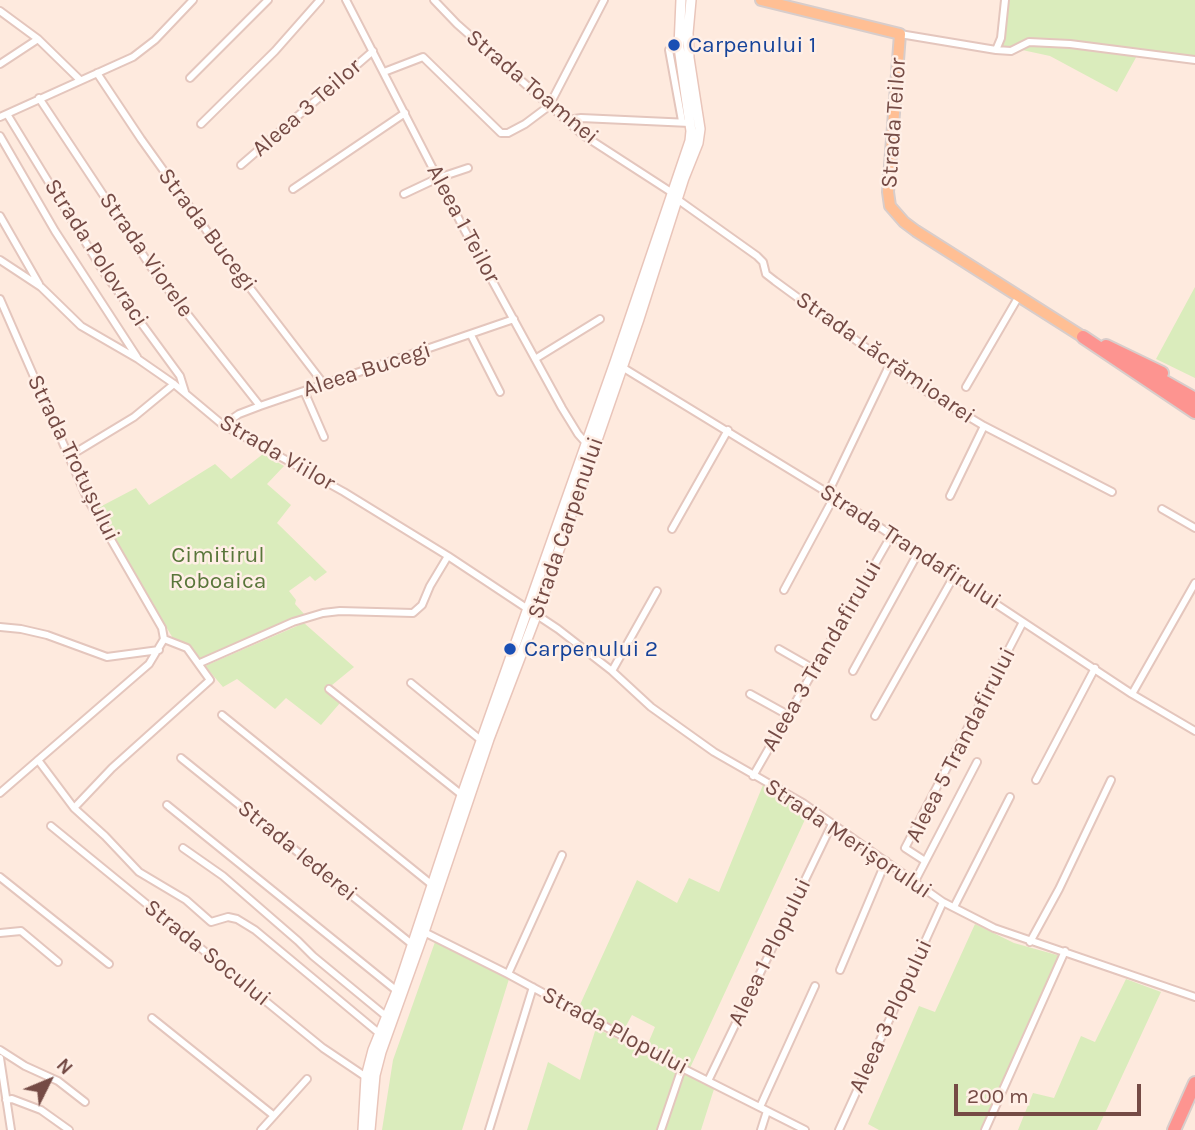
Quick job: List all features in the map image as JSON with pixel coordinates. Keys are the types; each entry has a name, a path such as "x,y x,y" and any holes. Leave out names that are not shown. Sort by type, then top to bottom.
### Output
{"highway":[{"path":"1083,337 1165,374 1195,391"},
{"path":"1083,337 1195,400"},
{"path":"1083,337 1195,412"},
{"path":"1174,1130 1195,1083"}],"main road":[{"name":"Strada Teilor","path":"761,0 900,34 888,192 890,206 916,231 1083,337"}],"street":[{"path":"4,115 133,57 193,0"},
{"path":"190,78 268,0"},
{"path":"201,124 275,51 320,0"},
{"name":"Aleea 1 Teilor","path":"346,0 535,359 567,417 586,443"},
{"name":"Strada Toamnei","path":"434,0 457,24 583,135 674,195"},
{"path":"384,72 423,57 504,134 525,124 550,106 604,0"},
{"name":"Strada Carpenului","path":"363,1130 366,1077 373,1050 397,991 462,795 622,367 691,136 686,122 680,47 681,0"},
{"name":"Strada Carpenului","path":"370,1130 375,1074 381,1052 532,613 586,443 674,195 698,143 700,129 689,58 691,0"},
{"path":"996,50 1001,38 1005,0"},
{"path":"0,12 38,39 79,79"},
{"path":"900,34 996,50 1011,51 1029,42 1070,44 1195,60"},
{"path":"0,64 38,39"},
{"path":"567,120 581,118 686,122 669,50"},
{"name":"Aleea 3 Teilor","path":"241,165 373,51"},
{"name":"Strada Bucegi","path":"97,73 214,241 323,383"},
{"name":"Strada Viorele","path":"39,98 155,273 260,406"},
{"path":"293,189 405,113"},
{"name":"Strada Polovraci","path":"4,115 103,271 180,376 186,392"},
{"path":"0,136 55,231 138,359"},
{"path":"404,194 468,168"},
{"name":"Strada Lăcrămioarei","path":"674,195 757,256 763,262 766,274 889,366 984,426 1112,492"},
{"path":"0,216 41,287"},
{"name":"Strada Viilor","path":"0,260 41,287 81,326 138,359 186,392 223,425 344,492 448,556 532,613"},
{"path":"966,387 1019,296"},
{"name":"Strada Trotușului","path":"0,299 87,498 162,628 164,639"},
{"name":"Aleea Bucegi","path":"223,425 239,414 323,383 514,319"},
{"path":"535,359 600,319"},
{"path":"471,335 500,392"},
{"path":"783,590 831,495 889,366"},
{"name":"Strada Trandafirului","path":"622,367 831,495 1132,694 1195,731"},
{"path":"68,457 134,417 174,384"},
{"path":"304,391 324,437"},
{"path":"950,496 984,426"},
{"path":"672,529 728,430"},
{"path":"1162,509 1195,528"},
{"name":"Aleea 3 Trandafirului","path":"754,776 891,536"},
{"path":"853,671 918,553"},
{"path":"200,663 293,622 323,613 413,613 422,605 448,556"},
{"path":"875,716 954,576"},
{"path":"1132,694 1195,583"},
{"path":"611,671 657,591"},
{"name":"Strada Merișorului","path":"532,613 558,629 660,714 714,752 803,803 943,902 994,928 1030,942 1065,951 1195,998"},
{"name":"Aleea 5 Trandafirului","path":"925,861 905,848 1023,622"},
{"path":"0,627 47,635 107,657 159,650"},
{"path":"0,793 149,664 164,639 187,648 210,680 113,768 74,808"},
{"path":"779,649 814,669"},
{"path":"1036,780 1095,668"},
{"path":"411,683 482,741"},
{"path":"329,689 462,795"},
{"path":"750,694 788,715"},
{"path":"222,715 431,884"},
{"name":"Strada Iederei","path":"181,758 412,945"},
{"path":"38,760 74,808 105,835 139,872 186,900 211,922 228,917 237,919 255,930 380,1034"},
{"name":"Aleea 5 Trandafirului","path":"914,883 977,762"},
{"path":"1030,942 1059,889 1111,780"},
{"path":"954,907 1010,797"},
{"path":"167,804 397,991"},
{"name":"Aleea 1 Plopului","path":"708,1081 832,824"},
{"name":"Strada Socului","path":"51,826 323,1048 366,1077"},
{"path":"183,848 223,876 387,1017"},
{"path":"508,974 562,855"},
{"path":"840,970 886,861"},
{"path":"0,877 109,964"},
{"name":"Aleea 3 Plopului","path":"839,1130 943,902"},
{"path":"0,933 21,931 58,962"},
{"name":"Strada Plopului","path":"424,932 805,1130"},
{"path":"985,1130 1065,951"},
{"path":"761,1130 764,1109 815,986"},
{"path":"489,1130 533,987"},
{"path":"152,1018 273,1115"},
{"path":"0,1049 25,1066 58,1081 85,1102"},
{"path":"0,1058 11,1130"},
{"path":"661,1130 682,1068"},
{"path":"263,1129 307,1079"},
{"path":"6,1100 12,1099 41,1110 69,1130"}],"green space":[{"path":"1001,0 1195,0 1195,58 1139,52 1117,92 1050,56 999,45"},
{"path":"1195,287 1195,378 1156,359"},
{"name":"Cimitirul Roboaica","path":"263,454 284,466 267,484 291,505 277,523 327,572 315,581 310,576 289,591 296,600 295,604 305,615 201,659 189,646 174,640 96,509 136,488 149,505 215,464 231,479"},
{"name":"Cimitirul Roboaica","path":"304,623 354,667 326,690 340,703 321,725 286,698 275,709 237,679 223,687 205,666"},
{"path":"763,785 808,813 690,1068 647,1046 655,1027 632,1015 622,1033 578,1009 637,880 677,903 689,878 719,892"},
{"path":"975,924 1014,943 1064,957 985,1130 879,1130 868,1124 919,1006 935,1012"},
{"path":"435,942 509,979 462,1130 382,1130 393,1060"},
{"path":"1126,979 1161,992 1097,1130 1018,1130 1033,1093 1054,1098 1081,1036 1095,1042"},
{"path":"596,1028 714,1089 701,1130 527,1130 548,1062 580,1080"}],"place":[{"name":"Carpenului 1","path":"674,45"},
{"name":"Carpenului 2","path":"510,649"}]}
